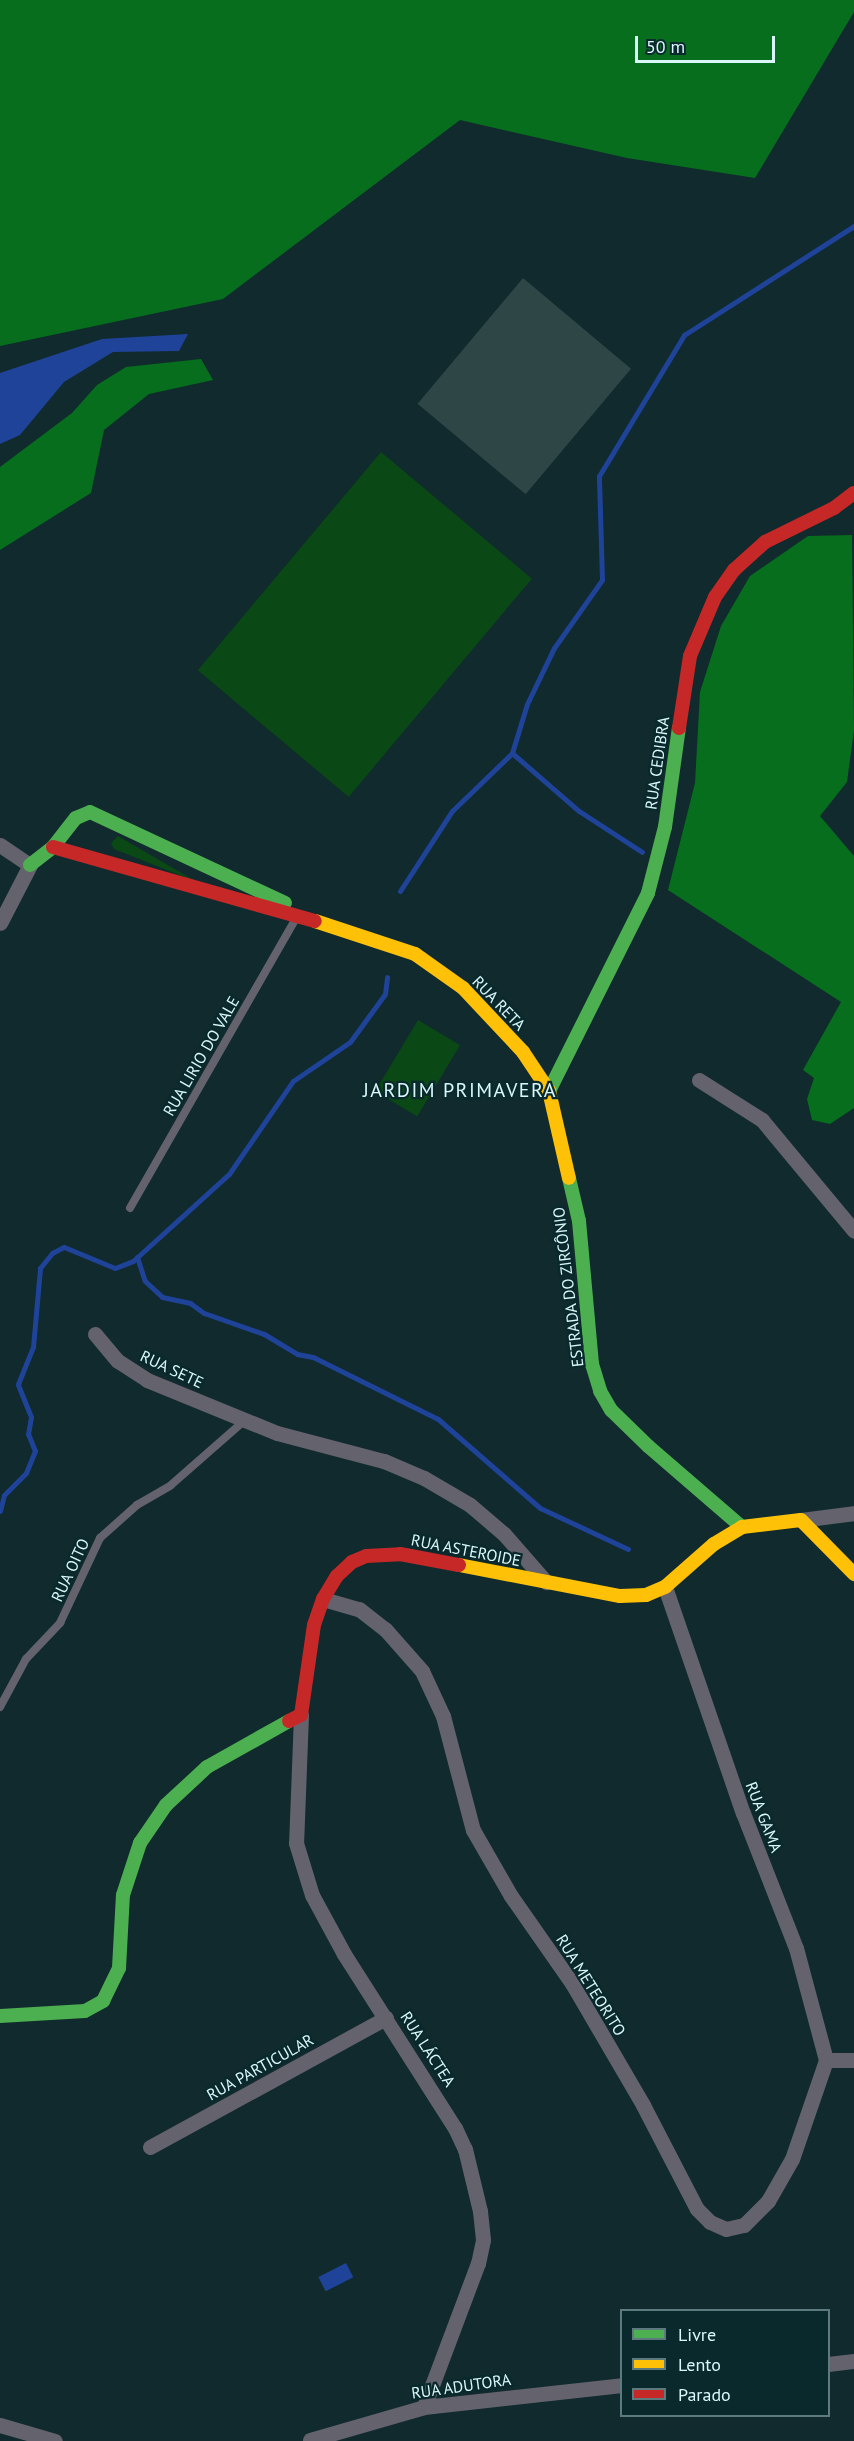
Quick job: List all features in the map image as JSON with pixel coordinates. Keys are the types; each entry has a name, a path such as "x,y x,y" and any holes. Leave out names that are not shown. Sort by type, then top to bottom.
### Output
{"street":[{"name":"RUA CEDIBRA","path":"549,1091 648,893 665,827 690,656 715,597 734,570 765,542 834,508 854,493"},
{"name":"RUA RETA","path":"30,865 52,847 76,818 90,812 105,815 303,917"},
{"path":"0,845 30,865 0,923"},
{"name":"RUA RETA","path":"52,847 303,917 415,954 463,988 523,1052 549,1091"},
{"path":"699,1080 762,1120 854,1232"},
{"name":"ESTRADA DO ZIRCÔNIO","path":"549,1091 579,1221 592,1364 600,1391 611,1410 648,1446 742,1527"},
{"name":"RUA SETE","path":"95,1334 132,1372 244,1421 384,1461 424,1478 470,1505 496,1526 546,1582"},
{"path":"801,1520 854,1513"},
{"path":"801,1520 854,1574"},
{"name":"RUA ASTEROIDE","path":"301,1715 314,1625 323,1599 337,1575 352,1562 366,1556 400,1554 620,1596 646,1595 665,1587 714,1544 742,1527 801,1520"},
{"name":"RUA GAMA","path":"665,1587 742,1813 796,1948 826,2060"},
{"name":"RUA METEORITO","path":"323,1599 359,1609 385,1629 422,1671 443,1716 473,1830 511,1896 573,1985 643,2105 697,2209 710,2222 726,2229 744,2225 768,2201 792,2159 826,2060"},
{"path":"0,2016 85,2011 103,2001 119,1968 128,1870 147,1833 166,1805 207,1767 241,1745 301,1715"},
{"name":"RUA LÁCTEA","path":"301,1715 296,1843 312,1895 455,2128 465,2149 480,2211 483,2240 478,2262 424,2407"},
{"name":"RUA PARTICULAR","path":"150,2147 386,2018"},
{"path":"826,2060 854,2060"},
{"path":"830,2364 854,2361"},
{"name":"RUA ADUTORA","path":"310,2440 424,2407 620,2385"},
{"path":"0,2425 55,2441"}],"lane":[{"name":"RUA LIRIO DO VALE","path":"130,1208 303,917"},
{"name":"RUA OITO","path":"0,1707 26,1659 60,1623 100,1538 137,1505 171,1485 244,1421"}],"green space":[{"path":"0,0 854,0 854,12 755,178 627,158 460,120 223,299 0,346"},
{"path":"201,359 213,380 149,394 104,430 91,493 0,550 0,467 72,413 97,385 126,367"},
{"path":"381,452 532,579 349,797 198,670"},
{"path":"852,535 854,730 847,782 820,816 854,856 854,1108 830,1124 812,1120 807,1099 814,1078 803,1070 841,1002 668,890 695,783 700,692 721,626 750,576 808,536"},
{"path":"118,836 197,882 114,849 111,843"},
{"path":"418,1020 460,1045 417,1116 375,1091"}],"water":[{"path":"188,334 179,351 113,352 64,382 20,435 0,444 0,373 102,339"},
{"path":"346,2263 353,2277 326,2291 318,2277"}],"building":[{"path":"523,278 631,369 526,494 418,404"}],"waterway":[{"path":"400,891 452,811 512,753 527,704 554,648 602,580 599,476 684,335 854,226"},
{"path":"512,753 579,811 642,852"},
{"path":"0,1511 4,1495 26,1473 35,1451 28,1434 31,1417 18,1384 33,1347 40,1268 52,1253 64,1247 115,1268 133,1261 229,1174 293,1081 350,1042 385,994 387,977"},
{"path":"137,1257 145,1281 162,1297 190,1303 204,1313 264,1334 297,1354 313,1357 438,1419 540,1508 628,1549"}],"traffic: fast":[{"path":"549,1091 648,893 665,827 679,728"},
{"path":"30,865 53,847 76,818 90,812 285,903"},
{"path":"569,1178 579,1221 592,1364 600,1391 611,1410 648,1446 742,1527"},
{"path":"0,2016 85,2011 103,2001 119,1968 123,1895 140,1843 166,1805 207,1767 289,1721"}],"traffic: slow":[{"path":"315,921 415,954 463,988 523,1052 549,1091 569,1178"},
{"path":"459,1565 620,1596 646,1595 665,1587 714,1544 742,1527 801,1520 854,1574"}],"traffic: jam":[{"path":"679,728 690,656 715,597 734,570 765,542 834,508 854,493"},
{"path":"53,847 315,921"},
{"path":"289,1721 301,1715 314,1625 323,1599 337,1576 352,1562 366,1556 400,1554 459,1565"}],"district":[{"name":"JARDIM PRIMAVERA","path":"460,1090"}]}
